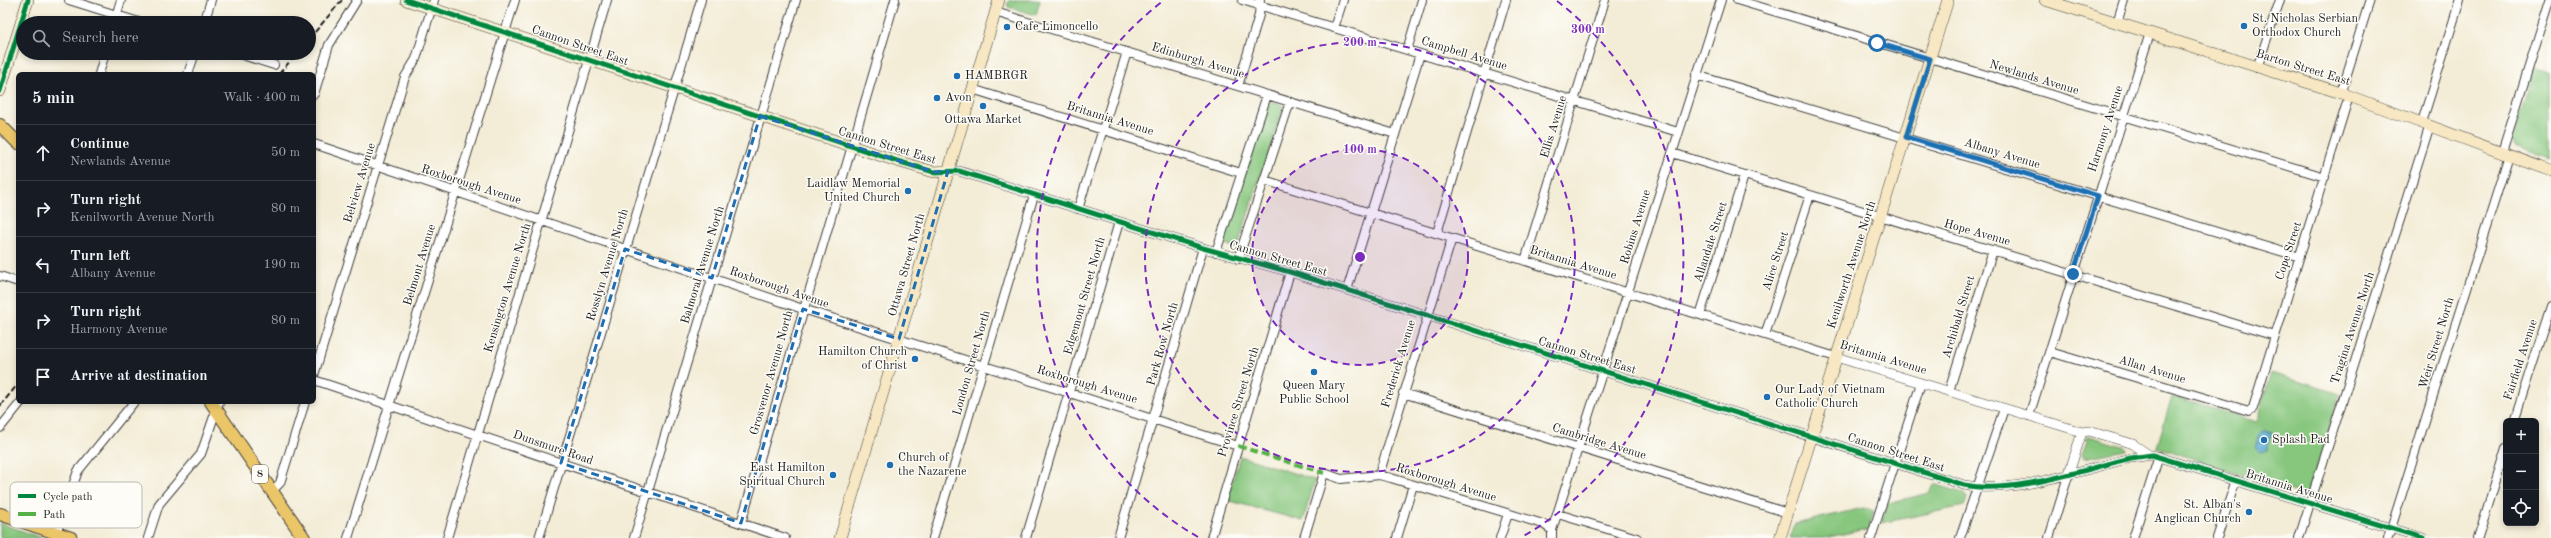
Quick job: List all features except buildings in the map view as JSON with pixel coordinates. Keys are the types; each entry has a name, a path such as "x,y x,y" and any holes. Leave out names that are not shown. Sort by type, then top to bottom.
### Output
{"main road":[{"path":"23,16 28,0"},
{"name":"Cannon Street East","path":"406,0 433,4 505,32 851,146 934,172 948,171"},
{"name":"Ottawa Street North","path":"840,538 998,0"},
{"name":"Kenilworth Avenue North","path":"1780,538 1948,0"},
{"name":"Barton Street East","path":"2045,0 2345,95 2426,123 2551,171"},
{"path":"0,91 16,39"},
{"path":"0,126 16,142"},
{"name":"8","path":"215,405 271,492 304,538"},
{"path":"0,514 10,517"},
{"path":"41,528 71,538"}],"street":[{"path":"69,0 108,16"},
{"path":"116,16 121,0"},
{"path":"206,16 211,0"},
{"path":"316,87 329,45 357,0"},
{"name":"Belmont Avenue","path":"348,538 515,0"},
{"name":"Kensington Avenue North","path":"447,538 476,435 607,0"},
{"name":"Rosslyn Avenue North","path":"539,538 701,0"},
{"name":"Balmoral Avenue North","path":"634,538 796,0"},
{"name":"Grosvenor Avenue North","path":"741,523 895,0"},
{"name":"Campbell Avenue","path":"1242,0 1260,3 1334,28 1678,132"},
{"path":"1334,28 1343,0"},
{"path":"1407,50 1422,0"},
{"path":"1437,233 1506,0"},
{"name":"Ellis Avenue","path":"1525,261 1605,0"},
{"name":"Robins Avenue","path":"1552,534 1602,371 1721,0"},
{"name":"Newlands Avenue","path":"1737,0 2325,177"},
{"path":"2117,23 2124,0"},
{"path":"2257,68 2280,0"},
{"name":"Cope Street","path":"2248,412 2253,408 2325,177 2370,0"},
{"name":"Tragina Avenue North","path":"2299,538 2426,123 2460,0"},
{"name":"Weir Street North","path":"2388,538 2505,154 2550,0"},
{"path":"1238,86 1260,3"},
{"name":"Belview Avenue","path":"316,368 405,78 416,59 433,4"},
{"name":"Edinburgh Avenue","path":"995,12 1395,134"},
{"name":"Harmony Avenue","path":"2029,416 2150,33"},
{"path":"1078,209 1127,52"},
{"path":"1347,290 1420,54"},
{"path":"100,72 103,60"},
{"path":"189,72 192,60"},
{"path":"258,60 274,65"},
{"name":"Albany Avenue","path":"1696,75 1906,137 2300,257"},
{"name":"Britannia Avenue","path":"972,89 1241,173"},
{"path":"1216,252 1267,95"},
{"path":"1238,259 1290,102"},
{"name":"Roxborough Avenue","path":"316,145 803,309 1238,446"},
{"name":"Hope Avenue","path":"1672,153 2275,336"},
{"name":"Cannon Street East","path":"948,171 959,171 1238,259 1290,272 1602,371 1811,435 1895,464 1977,488 2003,487 2149,455"},
{"name":"Allandale Street","path":"1700,315 1744,176"},
{"name":"Britannia Avenue","path":"1264,180 2004,409 2082,432 2089,431 2133,444 2149,455 2159,456 2423,538"},
{"name":"London Street North","path":"933,538 1034,195"},
{"name":"Alice Street","path":"1765,335 1810,195"},
{"name":"Edgemont Street North","path":"1026,538 1119,222"},
{"name":"Frederick Avenue","path":"1379,475 1427,315 1452,238"},
{"name":"Park Row North","path":"1118,538 1203,248"},
{"name":"Archibald Street","path":"1949,392 1993,250"},
{"name":"Province Street North","path":"1211,538 1290,272"},
{"path":"0,276 16,281"},
{"name":"Fairfield Avenue","path":"2515,418 2551,306"},
{"name":"Allan Avenue","path":"2050,352 2248,412"},
{"name":"Dunsmure Road","path":"316,381 785,538"},
{"path":"1871,538 1921,383"},
{"name":"Cambridge Avenue","path":"1403,393 1788,513"},
{"path":"0,428 19,404"},
{"path":"74,482 78,471 132,404"},
{"path":"271,492 280,483 304,404"},
{"path":"148,538 159,504 201,454 215,405"},
{"path":"1960,538 2004,409"},
{"path":"2049,538 2082,432"},
{"path":"2478,538 2504,454"},
{"path":"2133,538 2159,456"},
{"name":"Roxborough Avenue","path":"1304,538 1324,473 1341,479 1379,475 1543,524 1552,534"},
{"path":"2217,538 2236,480"},
{"path":"1397,538 1413,485"},
{"path":"1500,538 1508,514"},
{"path":"1558,514 1637,538"},
{"path":"56,533 58,528"}],"highlighted area":[{"path":"760,116 934,172 948,171 899,339 803,309 741,523 561,463 625,249 712,278"}],"green space":[{"path":"1010,0 1040,0 1036,15 1008,7 1007,4"},
{"path":"2535,66 2551,71 2551,159 2515,146 2512,142"},
{"path":"1269,101 1284,106 1237,248 1222,243"},
{"path":"2271,373 2340,394 2308,496 2157,447 2172,396 2256,422"},
{"path":"2089,436 2125,447 2126,450 2084,458 2082,454 2087,441 2086,438"},
{"path":"1240,456 1315,480 1303,521 1227,500"},
{"path":"1934,484 1963,493 1967,499 1964,506 1881,523 1888,503 1930,493"},
{"path":"1863,508 1874,511 1868,531 1861,530 1825,538 1790,538 1795,524"},
{"path":"0,523 10,527 10,528 42,538 0,538"}],"water":[{"name":"Splash Pad","path":"2265,430 2272,432 2267,450 2260,452 2256,447 2260,433"}],"railway":[{"path":"316,31 342,0"},
{"path":"281,72 291,60"},
{"path":"0,406 16,386"}],"marked path":[{"path":"1238,446 1324,473"}],"cycle path":[{"path":"23,16 28,0"},
{"path":"406,0 897,161 934,172 959,171 1203,248 1290,272 1964,485 2004,487 2025,484 2048,480 2131,458 2152,455 2423,538"},
{"path":"0,91 16,39"}],"place":[{"name":"St. Nicholas Serbian Orthodox Church","path":"2244,26"},
{"name":"Cafe Limoncello","path":"1007,27"},
{"name":"HAMBRGR","path":"957,76"},
{"name":"Avon","path":"937,98"},
{"name":"Ottawa Market","path":"983,106"},
{"name":"Laidlaw Memorial United Church","path":"908,191"},
{"name":"Hamilton Church of Christ","path":"915,359"},
{"name":"Queen Mary Public School","path":"1314,372"},
{"name":"Our Lady of Vietnam Catholic Church","path":"1767,397"},
{"name":"Splash Pad","path":"2264,440"},
{"name":"Church of the Nazarene","path":"890,465"},
{"name":"East Hamilton Spiritual Church","path":"833,475"},
{"name":"St. Alban's Anglican Church","path":"2249,512"}],"route":[{"path":"1877,43 1930,59 1906,137 2098,196 2073,274"}]}
